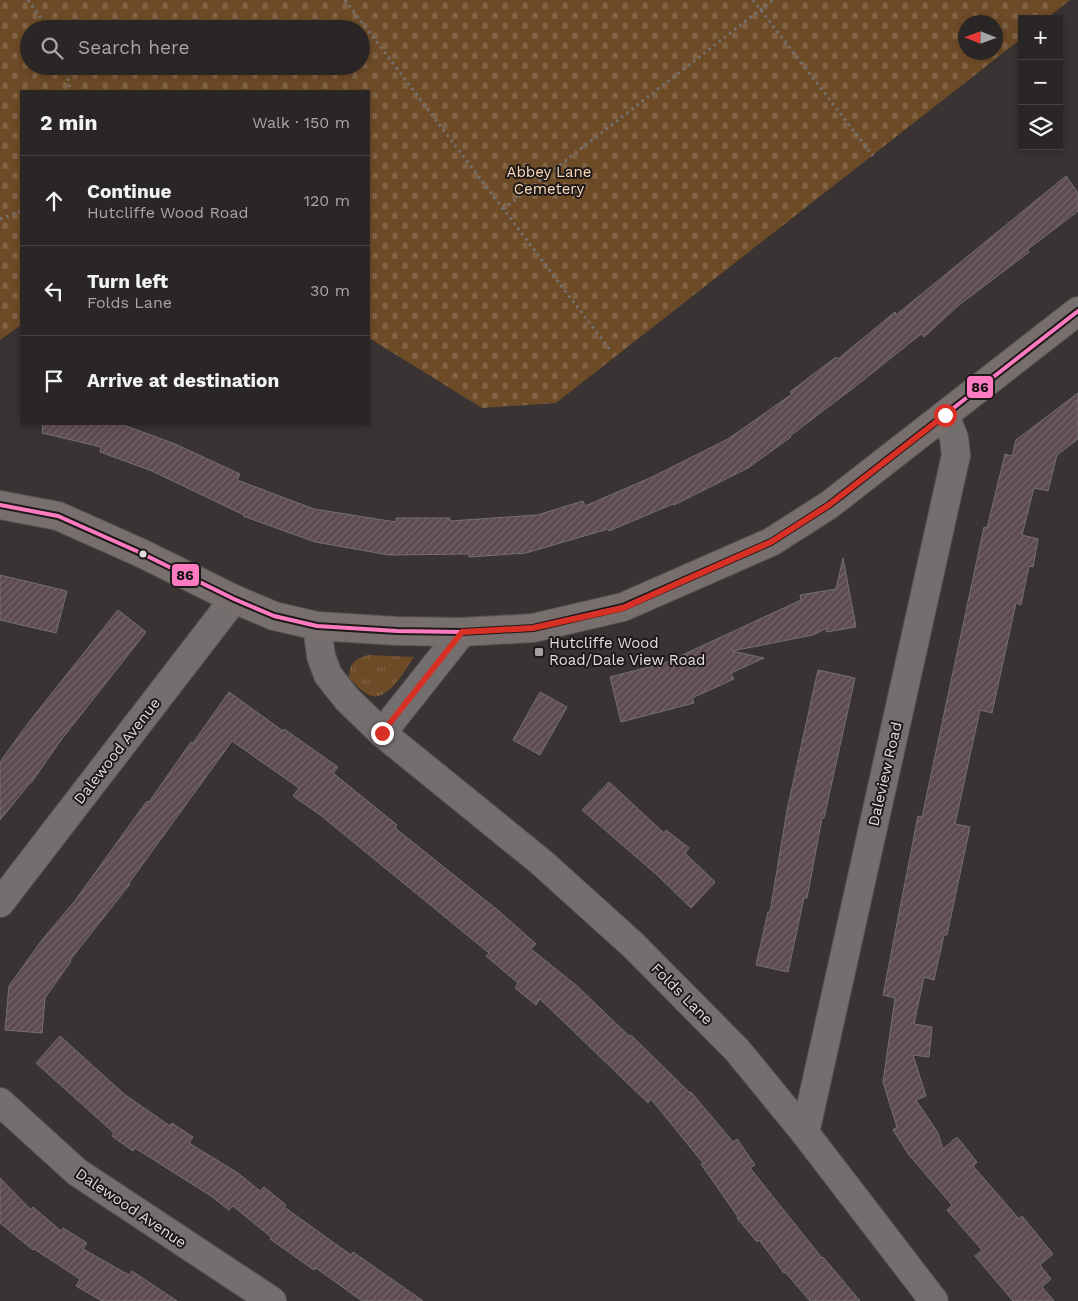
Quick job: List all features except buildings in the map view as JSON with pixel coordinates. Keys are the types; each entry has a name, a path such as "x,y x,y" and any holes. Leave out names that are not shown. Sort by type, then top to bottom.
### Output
{"street":[{"path":"0,505 58,516 274,616 317,626 397,631 462,632 533,628 623,608 771,542 829,505 1078,311"},
{"name":"Daleview Road","path":"805,1133 956,455 954,438 945,415"},
{"name":"Dalewood Avenue","path":"0,903 234,599"},
{"name":"Folds Lane","path":"317,626 321,656 328,675 347,699 382,733 542,862 633,945 737,1050 805,1133 934,1301"},
{"path":"382,733 462,632"},
{"name":"Dalewood Avenue","path":"0,1102 77,1172 272,1301"}],"path":[{"path":"28,0 42,20"},
{"path":"345,0 360,20"},
{"path":"754,0 873,156"},
{"path":"503,208 773,0"},
{"path":"370,33 610,350"},
{"path":"67,75 70,90"},
{"path":"0,219 20,211"}],"green space":[{"name":"Abbey Lane Cemetery","path":"0,0 1070,0 1051,15 1018,15 1018,41 1003,53 1003,15 958,15 958,60 994,60 556,403 482,408 370,339 370,90 20,90 20,326 0,340"},
{"path":"368,655 414,657 400,678 388,691 374,696 364,692 349,678 350,668 354,662"}],"transit line":[{"name":"86","path":"0,505 58,516 274,616 317,626 397,631 462,632 533,628 623,607 771,542 829,505 1078,311"}],"place":[{"name":"Hutcliffe Wood Road/Dale View Road","path":"539,652"}],"route":[{"path":"382,733 462,632 533,628 623,608 771,542 829,505 945,415"}]}
